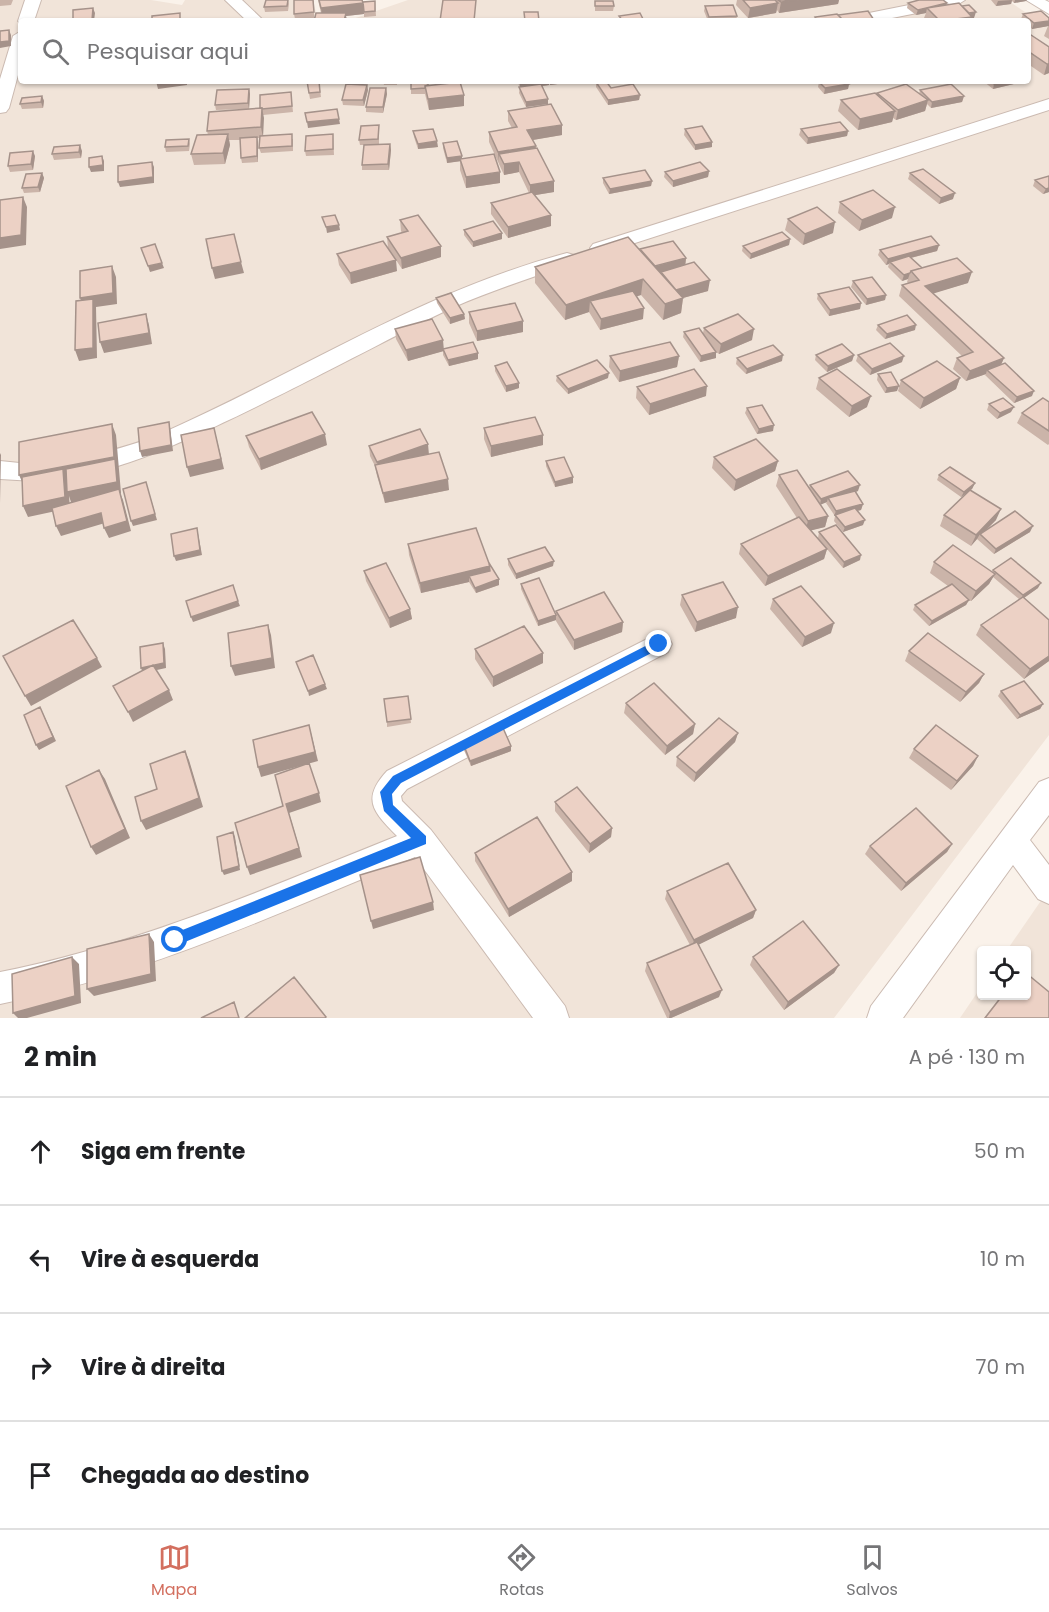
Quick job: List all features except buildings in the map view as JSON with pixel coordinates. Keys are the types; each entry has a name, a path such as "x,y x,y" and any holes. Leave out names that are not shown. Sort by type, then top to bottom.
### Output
{"street":[{"path":"27,18 33,0"},
{"path":"233,0 253,18"},
{"path":"869,18 957,0"},
{"path":"1034,0 1049,9"},
{"path":"0,108 18,46"},
{"path":"0,470 47,474 106,462 165,441 445,303 495,282 1049,104"},
{"path":"553,1018 422,840 388,807 386,792 397,780 659,644"},
{"path":"883,1018 1049,791"},
{"path":"0,988 45,979 175,940 422,840"},
{"path":"1012,840 1049,889"}],"shaded area":[{"path":"0,0 151,0 182,5 185,0 313,0 317,18 18,18 18,84 1031,84 1031,18 356,18 408,0 1007,0 1049,28 1049,735 834,1018 0,1018"},
{"path":"1049,889 1049,1018 960,1018 977,993 977,1000 1031,1000 1031,946 1010,946"}],"route":[{"path":"175,940 422,840 388,807 386,792 397,780 659,644"}]}
